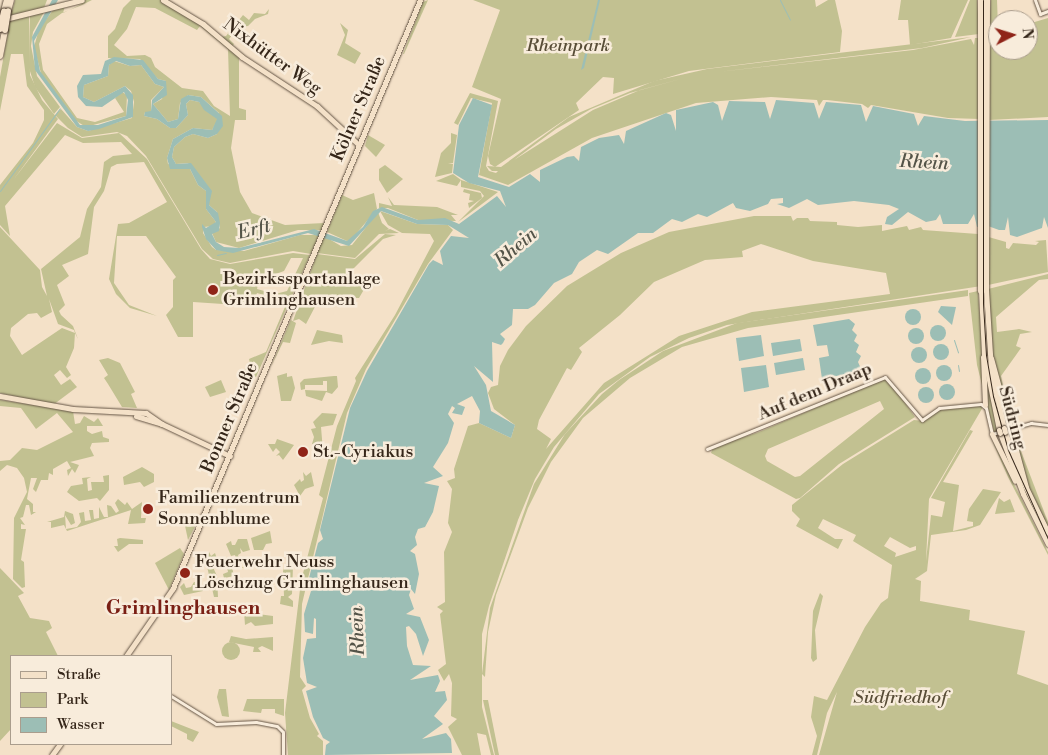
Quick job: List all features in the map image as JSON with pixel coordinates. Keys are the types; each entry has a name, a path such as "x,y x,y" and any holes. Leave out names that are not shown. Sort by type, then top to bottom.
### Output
{"highway":[{"path":"0,56 7,0"},
{"path":"6,11 12,0"},
{"path":"980,0 984,25"},
{"path":"983,290 984,25 987,0"}],"main road":[{"path":"0,20 82,0"},
{"name":"Nixhütter Weg","path":"164,0 203,24 238,54 317,106 359,144"},
{"name":"Kölner Straße","path":"321,236 420,0"},
{"name":"Bonner Straße","path":"127,655 170,595 321,236"},
{"name":"Südring","path":"983,290 987,355 1002,431 1023,494 1048,544"},
{"path":"984,405 982,365 987,355"},
{"path":"987,355 1011,428 1026,487"},
{"path":"0,396 62,408 141,416 230,456"},
{"name":"Südring","path":"1002,431 1048,533"},
{"path":"992,434 1023,494"}],"street":[{"path":"1035,0 1040,14 1048,11"},
{"name":"Auf dem Draap","path":"707,449 759,431 884,378 890,380 918,418 924,420 942,407 984,405"},
{"path":"984,405 992,434 1033,422 1048,425"},
{"path":"172,697 216,724 256,722 280,728 283,755"}],"green space":[{"path":"15,0 47,0 44,8 11,15"},
{"path":"92,0 82,5 68,10 82,4 67,5"},
{"path":"131,0 162,0 197,21 239,56 239,108 246,110 246,120 235,120 231,148 240,192 252,213 285,225 324,223 322,230 298,230 239,248 216,242 212,233 220,228 217,212 209,205 207,185 188,163 176,164 172,157 174,147 185,137 193,134 208,138 217,134 219,113 201,97 188,95 180,103 178,119 168,122 153,104 162,99 166,81 158,79 140,59 108,58 108,36 115,29 123,8","holes":["136,7 155,8 197,30 200,26 228,49 230,116 214,106 203,91 182,88 155,67 151,58 145,55 127,56 114,45 127,29"]},
{"path":"428,0 404,54 403,54 423,2"},
{"name":"Rheinpark","path":"473,0 815,0 816,7 828,0 835,0 842,31 840,52 689,71 613,94 614,78 603,77 576,103 579,110 495,167 490,164 488,156 501,99 472,87 500,10"},
{"path":"901,0 968,0 951,38 910,45 908,20 898,20"},
{"path":"970,0 977,0 978,14 978,0 979,34 955,37"},
{"path":"991,0 997,0 997,10 990,10"},
{"path":"65,6 63,13 47,24 39,44 43,70 77,118 95,122 124,112 115,98 122,92 127,95 126,116 86,127 73,119 42,77 34,47 39,29 53,10"},
{"path":"269,9 268,14 255,19 248,26 239,27 229,39 234,44 231,48 221,37 226,36 243,15 249,20 254,13 265,14"},
{"path":"44,12 33,32 31,46 37,76 60,107 54,114 35,87 29,68 30,16"},
{"path":"29,16 30,75 42,100 58,119 14,179 57,123 82,138 119,133 147,159 201,249 210,259 230,264 293,253 310,255 256,377 250,373 244,375 242,370 251,367 249,359 266,352 287,302 257,293 253,306 193,302 193,337 178,337 166,315 173,307 173,280 176,277 146,236 117,236 114,283 129,305 157,316 130,308 116,294 109,279 118,224 129,223 167,202 144,162 117,164 111,167 104,191 94,207 88,254 62,265 69,276 57,285 65,305 59,311 73,326 78,339 75,333 74,348 66,367 71,375 67,378 60,370 54,375 61,385 70,379 77,387 53,405 0,393 0,227 40,270 42,287 47,296 41,269 80,237 87,209 101,187 104,162 113,156 132,154 121,142 83,143 65,135 5,206 10,236 0,225 0,185 33,143 44,120 44,110 27,86 23,54 11,54 0,111 0,77 10,20","holes":["291,258 303,258 287,291 275,294 257,289 259,280 284,271","49,299 58,324 74,330 75,333 62,328 22,355 10,336 11,328 28,314 37,313 41,318 52,312"]},
{"path":"1048,18 1048,117 989,120 989,60 1038,60 1038,21"},
{"path":"340,23 348,30 345,43 361,53 355,64 337,55 345,35"},
{"path":"971,37 922,48 718,72 913,50 971,39 974,45 975,38 978,38 980,119 948,118 871,105 868,108 862,104 827,100 823,100 819,106 817,100 771,97 696,103 592,138 508,185 479,175 492,103 471,98 458,125 454,123 470,93 498,101 486,166 489,171 496,173 498,171 492,171 487,166 501,167 569,117 654,81 707,69","holes":["638,91 593,110 514,160 556,129 591,109"]},
{"path":"114,61 130,66 141,65 155,84 164,87 151,100 151,112 145,112 144,116 157,119 170,128 176,128 188,115 186,104 190,100 199,102 218,119 212,130 193,128 173,139 167,158 168,164 190,169 198,185 206,191 206,209 216,222 213,226 204,227 203,233 212,247 216,250 244,251 300,235 319,235 311,254 293,251 230,263 213,259 202,249 146,156 127,136 117,132 82,137 68,128 55,115 61,109 77,127 88,131 132,118 134,102 131,91 125,86 94,102 83,97 84,85 108,76 109,65"},
{"path":"451,133 457,135 453,163 448,163 453,164 452,173 435,177 441,153 451,143"},
{"path":"368,135 385,145 376,157 365,146"},
{"path":"385,165 403,179 387,193 379,180 379,169"},
{"path":"453,174 461,180 457,186 436,181"},
{"path":"461,180 498,192 458,222 484,196 480,191 461,187"},
{"path":"464,189 481,193 482,198 469,208 468,203 474,201 469,200 470,194 463,192"},
{"path":"374,193 377,209 351,240 347,241 327,232 342,195 353,200"},
{"path":"388,197 394,205 437,207 458,215 451,215 456,221 418,220 388,208 379,208 379,203 392,206"},
{"path":"380,211 417,224 448,225 453,230 428,264 366,369 347,413 302,604 300,677 306,686 302,690 310,718 319,734 317,736 323,741 323,755 288,755 285,713 301,581 323,498 319,495 337,426 356,381 355,378 395,315 434,241 430,234 402,233 388,225"},
{"path":"378,212 382,223 389,229 385,231 390,229 399,233 379,234 355,258 317,253 324,236 341,246 352,245"},
{"path":"754,216 791,216 793,221 797,218 808,218 810,221 837,222 837,225 858,227 882,225 882,231 907,226 909,230 921,227 923,230 978,234 1006,242 1006,248 1009,249 1013,243 1036,245 1039,242 1035,241 1046,240 1048,272 988,285 727,325 689,338 650,357 599,394 554,447 535,479 518,520 489,606 482,634 482,707 494,755 491,755 486,735 477,733 481,755 462,755 448,727 457,719 451,716 452,683 449,674 444,681 438,670 446,664 440,614 443,611 437,607 445,602 444,552 452,532 448,523 452,489 447,481 455,478 454,469 468,426 479,423 511,438 515,425 494,409 488,393 491,387 498,385 500,366 508,350 526,326 567,286 621,253 669,232","holes":["761,244 813,261 886,273 890,294 752,312 679,336 604,383 546,449 551,439 537,429 539,420 567,368 571,370 582,352 579,348 620,315 654,282 705,260 743,257 742,251"]},
{"path":"385,234 396,235 383,239 353,269 355,284 366,286 359,298 344,298 343,303 328,299 325,303 318,301 306,324 299,319 293,321 317,254 355,259"},
{"path":"1048,274 1048,279 1039,280 996,317 997,332 1019,329 1032,332 1020,334 1016,346 1021,348 1001,376 1010,419 1019,422 1017,426 1010,423 1006,427 992,365 988,289"},
{"path":"968,290 968,296 748,328 682,347 630,378 583,418 551,462 528,508 496,595 488,632 485,677 482,674 490,608 534,484 565,434 602,394 619,380 663,351 737,323"},
{"path":"978,291 981,332 998,430 994,432 977,365 969,293"},
{"path":"294,312 291,320 296,323 290,343 283,342 271,367"},
{"path":"317,330 342,335 343,343 329,341 311,345"},
{"path":"108,358 120,363 135,392 131,394 137,408 122,407 104,378 108,375 99,360"},
{"path":"287,373 287,377 292,376 295,388 291,401 281,401 277,376"},
{"path":"337,376 338,387 332,394 326,392 322,401 306,396 305,390 327,391 327,381 323,381 323,385 305,385 305,389 301,390 300,383 304,379"},
{"path":"883,379 891,383 915,417 839,464 800,498 796,499 711,453 713,447 759,432","holes":["880,401 884,409 800,476 795,477 767,461 765,456 768,449"]},
{"path":"221,380 226,392 210,397 205,387"},
{"path":"0,400 73,411 75,424 80,423 84,416 94,422 98,418 103,426 87,426 87,431 92,434 102,431 103,437 109,439 109,442 92,443 90,448 94,456 70,462 79,465 75,473 72,469 68,476 67,470 71,468 67,461 53,469 53,475 49,473 48,480 41,480 36,492 33,489 37,478 31,478 27,499 33,504 33,512 36,512 31,515 29,505 26,505 23,517 20,518 25,525 21,524 21,529 26,529 21,560 24,562 25,587 22,588 13,579 14,518 27,492 24,478 17,468 7,465 0,471 0,461 10,460 22,448 37,450 73,432 57,413 36,429 21,408 0,406"},
{"name":"Südfriedhof","path":"980,405 983,407 929,499 926,561 931,515 942,517 945,502 931,498 970,430 973,431 943,482 959,485 953,531 973,526 973,522 967,521 969,509 983,489 1001,492 980,525 966,530 931,535 927,571 915,579 921,581 920,601 970,610 969,620 1025,631 1017,674 1048,685 1048,755 819,755 837,692 827,713 817,755 812,755 817,736 811,717 814,696 827,700 865,627 881,603 888,598 892,565 853,541 856,535 823,519 818,528 835,539 843,539 838,549 796,526 800,519 792,511 792,505 843,464 914,420 924,421 941,408","holes":["890,537 910,548 916,546 916,550 895,557 896,553 884,546"]},
{"path":"322,413 337,414 333,425 321,427 323,451 321,455 313,457 315,445 312,444 314,437 311,429 316,428 313,422"},
{"path":"1013,430 1048,522 1048,530 1027,487 1007,432"},
{"path":"991,438 1048,552 1048,555 1008,477"},
{"path":"277,439 294,445 283,460 279,455 276,456 280,452 276,448 273,452 268,444 275,444"},
{"path":"142,467 154,474 154,482 144,487 140,482 124,485 123,477"},
{"path":"303,472 306,476 311,472 314,486 305,489 300,496 294,485 300,479 301,482 304,480"},
{"path":"109,475 109,490 100,501 97,498 79,501 67,492 71,486 83,484 82,478 91,477 87,479 88,491 92,490 91,482 104,482 103,476"},
{"path":"999,498 1004,502 1010,499 1015,512 995,514"},
{"path":"118,499 125,505 127,502 132,509 142,502 141,518 146,518 145,523 128,524 131,510 67,531 66,529 77,527 81,522 79,513 84,512 85,521 91,520 89,510 93,510 94,519 99,518 99,507 104,517 108,517 107,505 111,506 116,513 119,511 115,503"},
{"path":"65,511 73,514 75,523 71,525 65,515 66,529 64,525 51,528 51,522 47,522 64,517"},
{"path":"188,516 198,521 188,540 184,521"},
{"path":"270,531 272,543 266,544 263,550 254,550 251,538"},
{"path":"117,539 143,540 143,544 129,544 118,552 114,546 118,546"},
{"path":"238,539 247,539 250,550 243,552 240,548 241,553 238,555 241,567 245,568 238,568 235,555 231,556 226,544 231,541 232,545 235,545"},
{"path":"180,548 184,554 169,590 155,563"},
{"path":"209,552 211,556 215,553 217,559 233,557 230,558 234,576 224,578 223,574 228,572 227,567 219,569 215,560 211,563 217,576 218,597 214,597 206,562"},
{"path":"287,561 293,566 292,594 288,597 293,601 293,607 280,604 281,596 284,596 283,571"},
{"path":"0,568 24,593 18,596 30,618 49,621 52,628 46,632 58,655 10,655 10,730 0,741"},
{"path":"194,582 199,582 203,591 184,595 180,587 184,583 186,588 191,587"},
{"path":"820,593 823,596 815,630 817,659 813,662 811,658 813,611"},
{"path":"244,612 273,616 273,624 255,626 251,622 245,625"},
{"path":"231,636 246,639 273,637 273,651 262,646 258,648 261,652 253,652 254,647 229,642"},
{"path":"231,642 237,645 240,651 237,657 231,660 225,657 222,651 225,645"},
{"path":"219,689 226,689 229,717 222,716 217,697"},
{"path":"247,699 284,699 284,716 275,713 275,709 262,709 261,713 243,711"},
{"path":"483,700 488,700 499,755 495,755"},
{"path":"172,721 199,732 193,742 187,739 187,734 172,726"}],"water":[{"name":"Rhein","path":"52,0 58,0 34,41 40,71 80,125 98,125 126,116 128,100 124,92 102,107 86,106 78,97 77,86 83,75 101,74 105,61 114,57 143,60 158,79 166,81 167,95 153,104 168,122 178,119 181,99 188,95 201,97 222,116 223,126 217,134 208,138 193,134 185,137 174,147 172,157 176,164 191,163 212,191 209,205 218,213 220,223 219,231 212,234 216,242 224,247 239,248 314,229 347,241 363,227 373,211 382,207 418,220 445,218 459,224 497,196 506,207 500,191 469,183 453,173 459,125 473,98 492,105 478,177 509,187 530,174 540,182 540,170 567,157 574,156 579,161 581,147 599,138 619,135 624,144 626,131 666,113 671,115 676,131 676,110 713,102 718,105 722,121 729,101 765,102 770,119 776,100 814,103 819,119 826,102 861,105 866,122 873,106 914,114 918,126 924,116 965,121 1048,120 1048,228 1044,217 1042,228 1017,237 1010,235 1008,217 1005,230 999,230 988,226 977,227 974,214 968,224 943,224 940,214 936,220 926,222 908,212 892,225 885,224 887,217 899,209 889,205 854,201 818,205 807,199 789,208 777,204 783,203 783,198 771,199 768,204 750,211 736,208 733,203 707,217 698,214 682,222 672,219 653,233 638,233 608,254 597,250 579,262 572,274 554,283 535,305 528,309 513,309 512,325 500,334 505,339 503,343 501,345 492,342 493,382 474,366 486,385 491,411 515,425 511,438 479,423 480,411 472,396 457,404 465,407 462,415 452,413 455,408 452,406 448,414 454,423 448,443 433,467 443,476 424,483 439,486 433,512 425,527 418,529 415,537 417,545 410,551 415,554 419,574 415,594 411,589 409,595 414,609 406,614 420,617 429,640 423,656 416,634 409,626 406,627 407,646 413,665 431,666 410,680 438,675 440,681 435,692 445,691 447,700 434,716 443,724 422,739 446,733 451,739 452,753 325,755 326,745 330,742 323,738 313,717 306,691 317,687 307,683 303,658 307,639 316,638 316,619 314,618 313,634 305,632 304,614 311,591 317,588 309,583 309,578 318,543 323,539 320,530 350,408 367,371 429,264 433,260 443,265 440,251 451,236 469,238 448,225 417,224 381,211 349,246 308,233 233,253 216,250 206,239 202,227 202,224 206,228 216,222 206,209 206,191 198,185 190,169 170,169 167,158 173,139 193,128 212,130 217,119 204,110 199,102 190,100 186,104 188,115 176,128 170,128 157,119 144,116 145,112 151,111 152,100 164,87 155,84 141,65 130,66 116,61 109,65 108,76 84,85 83,97 94,102 125,86 133,95 133,117 88,131 77,127 35,70 32,37"},
{"path":"598,0 600,0 584,68 581,70"},
{"path":"941,306 956,307 952,325 938,312"},
{"path":"910,309 916,309 921,314 919,323 910,325 905,320 905,314"},
{"path":"849,319 855,324 852,330 857,335 854,341 859,345 856,352 861,356 858,362 862,371 822,379 819,358 829,356 827,345 817,346 813,325"},
{"path":"938,325 944,327 946,333 944,339 938,341 932,339 930,333 932,327"},
{"path":"913,328 919,328 924,333 922,342 913,344 908,339 908,333"},
{"path":"761,335 764,356 739,361 736,338"},
{"path":"800,339 802,351 773,356 771,343"},
{"path":"938,344 944,344 949,349 947,358 938,360 933,355 933,349"},
{"path":"916,347 922,347 927,352 925,361 916,363 911,358 911,352"},
{"path":"803,358 805,370 776,375 774,363"},
{"path":"766,365 769,387 744,392 741,368"},
{"path":"941,365 947,365 952,370 950,379 941,381 936,376 936,370"},
{"path":"920,368 926,368 931,373 929,382 920,384 915,379 915,373"},
{"path":"947,384 953,386 955,392 953,398 947,400 941,398 939,392 941,386"},
{"path":"926,387 932,389 934,395 932,401 926,403 920,401 918,395 920,389"}],"waterway":[{"path":"780,0 790,20"},
{"path":"0,191 60,108"},
{"path":"217,255 226,253"},
{"path":"954,340 958,352"},
{"path":"958,365 959,371"}],"tram line":[{"path":"983,0 983,303 986,355 993,396 1008,450 1048,539"}],"place":[{"name":"Bezirkssportanlage Grimlinghausen","path":"213,290"},
{"name":"St.-Cyriakus","path":"303,452"},
{"name":"Familienzentrum Sonnenblume","path":"148,509"},
{"name":"Feuerwehr Neuss Löschzug Grimlinghausen","path":"185,573"}],"district":[{"name":"Grimlinghausen","path":"183,608"}],"water label":[{"name":"Erft","path":"254,230"}]}
